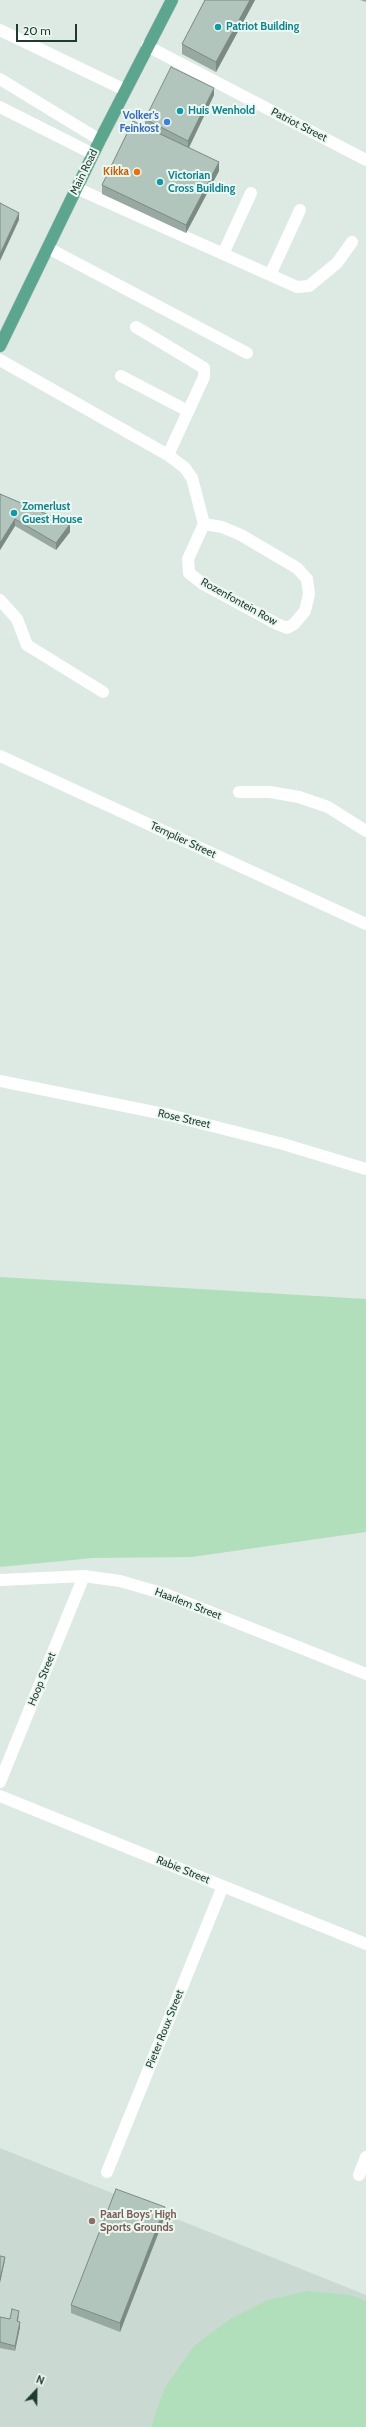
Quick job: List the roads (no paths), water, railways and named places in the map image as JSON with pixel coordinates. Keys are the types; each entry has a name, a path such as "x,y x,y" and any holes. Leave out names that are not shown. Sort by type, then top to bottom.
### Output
{"main road":[{"name":"Main Road","path":"2,339 147,46 172,0"}],"street":[{"path":"0,30 125,90"},
{"name":"Patriot Street","path":"147,46 366,160"},
{"path":"0,79 100,140"},
{"path":"0,107 93,154"},
{"path":"76,188 297,287 309,286 337,263 352,242"},
{"path":"223,254 251,192"},
{"path":"270,275 300,210"},
{"path":"48,248 247,353"},
{"path":"136,327 204,368 204,377 168,455"},
{"path":"0,360 168,455 185,468 192,478 204,524"},
{"path":"121,376 188,412"},
{"name":"Rozenfontein Row","path":"204,524 222,527 241,535 297,568 307,579 309,594 305,611 294,624 287,628 277,624 203,584 189,573 188,559 204,524"},
{"path":"0,600 17,620 27,645 103,692"},
{"name":"Templier Street","path":"0,756 366,924"},
{"path":"239,792 270,792 299,797 328,807 366,831"},
{"name":"Rose Street","path":"0,1081 169,1115 283,1144 366,1169"},
{"name":"Haarlem Street","path":"0,1580 84,1576 120,1581 165,1594 366,1674"},
{"name":"Hoop Street","path":"0,1782 84,1576"},
{"name":"Rabie Street","path":"0,1796 366,1944"},
{"name":"Pieter Roux Street","path":"107,2172 223,1886"},
{"path":"359,2175 366,2157"}],"place":[{"name":"Patriot Building","path":"218,27"},
{"name":"Huis Wenhold","path":"180,111"},
{"name":"Volker's Feinkost","path":"167,122"},
{"name":"Kikka","path":"137,172"},
{"name":"Victorian Cross Building","path":"160,182"},
{"name":"Zomerlust Guest House","path":"14,513"},
{"name":"Paarl Boys' High Sports Grounds","path":"92,2221"}]}
